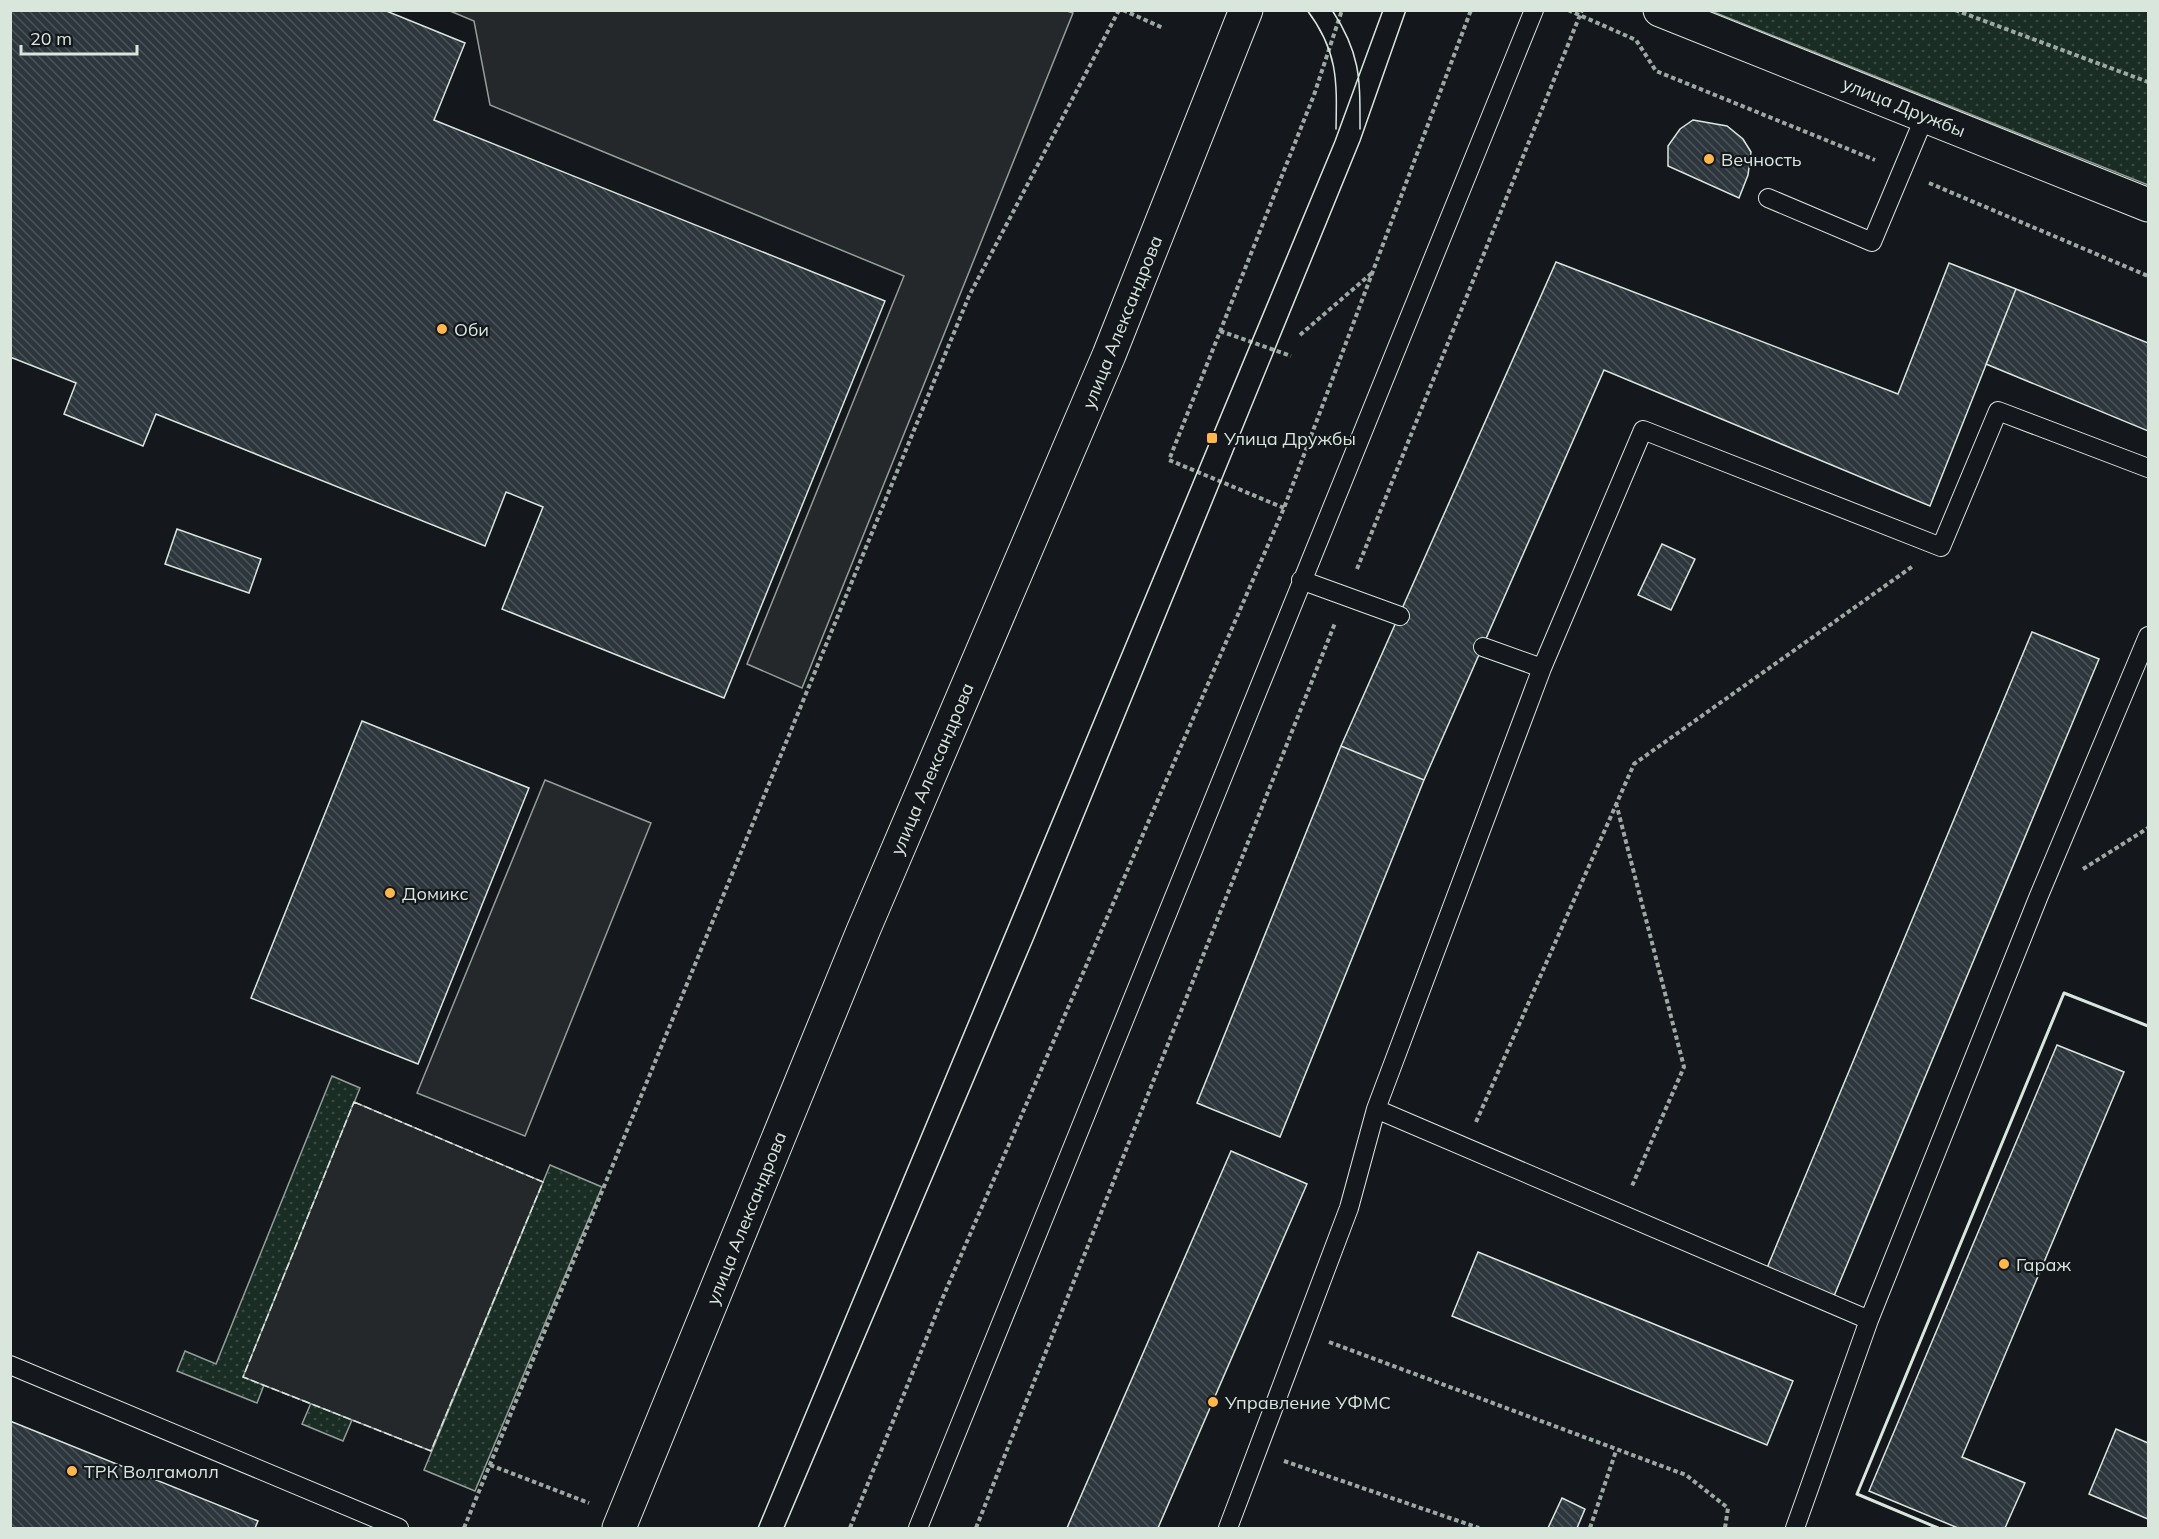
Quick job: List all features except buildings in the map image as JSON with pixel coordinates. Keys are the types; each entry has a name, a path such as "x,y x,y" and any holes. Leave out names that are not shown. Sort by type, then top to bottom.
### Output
{"main road":[{"name":"улица Александрова","path":"622,1522 863,931 1109,355 1246,10"},
{"name":"улица Дружбы","path":"1660,10 2148,205"}],"lane":[{"path":"918,1528 1534,10"},
{"path":"1768,198 1872,242 1925,116"},
{"path":"1228,1528 1349,1208 1376,1109 1542,668 1643,430 1941,547 1998,411 2148,468"},
{"path":"1301,580 1400,616"},
{"path":"1795,1528 1869,1320 2037,898 2148,636"},
{"path":"1483,647 1542,668"},
{"path":"1376,1109 1466,1145 1869,1320"},
{"path":"10,1365 399,1528"}],"path":[{"path":"464,1528 969,296 1121,10 1163,28"},
{"path":"1284,508 1169,460 1314,95 1342,10"},
{"path":"850,1528 943,1296 1284,508 1471,10"},
{"path":"1568,10 1636,40 1656,70 1902,171 2148,276"},
{"path":"976,1528 1346,596 1582,10"},
{"path":"1955,10 2148,82"},
{"path":"1300,334 1374,271"},
{"path":"1220,332 1291,356"},
{"path":"1466,1145 1634,764 1941,547"},
{"path":"1616,803 1684,1067 1621,1212"},
{"path":"2037,898 2148,828"},
{"path":"1303,1332 1616,1451 1686,1475 1728,1508 1725,1528"},
{"path":"1590,1528 1616,1451"},
{"path":"1257,1452 1479,1528"},
{"path":"490,1465 622,1522"}],"green space":[{"path":"1711,11 2148,11 2148,185"},
{"path":"332,1076 360,1088 244,1376 264,1385 257,1403 177,1371 185,1351 216,1364"},
{"path":"550,1165 602,1187 475,1491 424,1470"},
{"path":"311,1403 352,1420 343,1441 302,1424"}],"shaded area":[{"path":"450,11 1067,11 1073,13 802,688 747,664 904,276 490,105 474,21"},
{"path":"545,780 651,823 525,1136 417,1093"},
{"path":"354,1102 543,1182 431,1451 243,1377"}],"tram line":[{"path":"1307,10 1325,39 1334,66 1336,129"},
{"path":"1332,10 1354,54 1359,81 1360,129"},
{"path":"758,1528 1335,141 1383,10"},
{"path":"784,1528 1034,938 1360,141 1406,10"}],"fence":[{"path":"354,1102 543,1182 431,1451 243,1377 354,1102"}],"wall":[{"path":"1938,1528 1857,1494 2064,993 2148,1026"}],"place":[{"name":"Вечность","path":"1709,159"},
{"name":"Оби","path":"442,329"},
{"name":"Улица Дружбы","path":"1212,438"},
{"name":"Домикс","path":"390,893"},
{"name":"Гараж","path":"2004,1264"},
{"name":"Управление УФМС","path":"1213,1402"},
{"name":"ТРК Волгамолл","path":"72,1471"}]}
